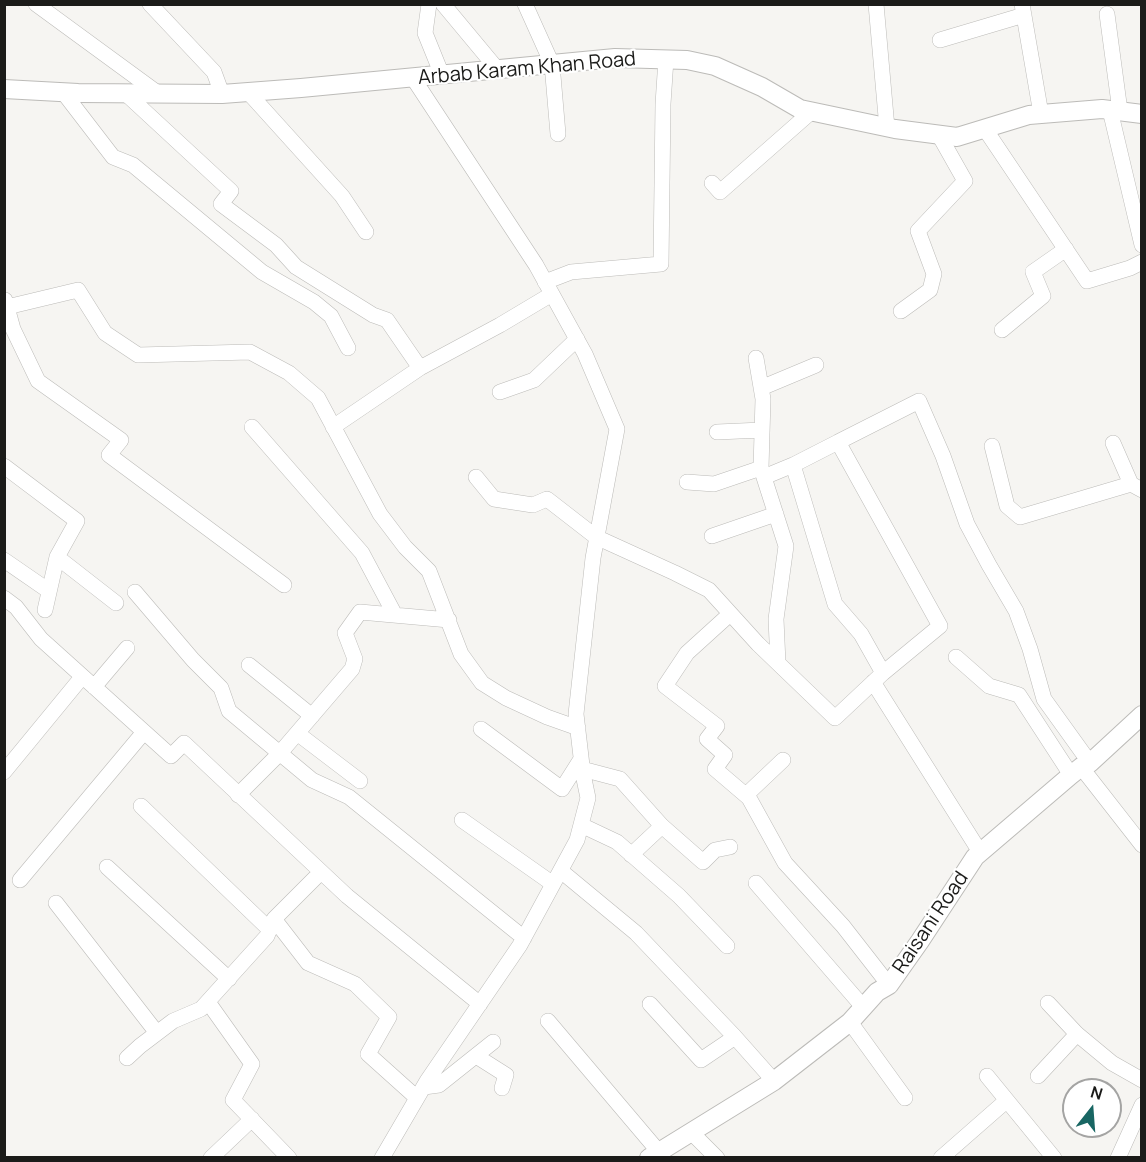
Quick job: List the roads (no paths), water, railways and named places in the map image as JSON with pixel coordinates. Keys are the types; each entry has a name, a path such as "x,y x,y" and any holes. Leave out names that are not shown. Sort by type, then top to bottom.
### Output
{"main road":[{"name":"Arbab Karam Khan Road","path":"4,89 222,94 615,58 687,60 716,66 762,87 800,109 886,128 957,137 1029,115 1102,109 1142,114"},
{"name":"Raisani Road","path":"654,1155 774,1081 850,1022 877,992 890,985 975,857 1142,715"}],"street":[{"path":"36,4 159,94"},
{"path":"150,4 214,72 222,94"},
{"path":"429,4 425,33 442,75"},
{"path":"443,4 498,69"},
{"path":"525,4 552,64 558,134"},
{"path":"876,4 886,128"},
{"path":"940,40 1023,10 1041,114"},
{"path":"1107,14 1115,110 1142,245"},
{"path":"333,427 420,368 500,325 571,272 661,264 663,104 666,60"},
{"path":"382,1158 420,1093 524,938 577,840 588,798 576,714 592,558 617,429 585,354 536,265 413,78"},
{"path":"63,92 113,157 133,165 262,272 314,302 331,316 348,348"},
{"path":"248,92 342,196 366,232"},
{"path":"125,93 231,191 221,204 276,245 296,267 373,315 387,320 420,368"},
{"path":"712,183 720,192 811,112"},
{"path":"986,129 1087,281 1142,262"},
{"path":"901,311 930,290 934,274 918,231 965,180 939,135"},
{"path":"1002,330 1043,296 1033,272 1066,249"},
{"path":"284,585 109,455 121,440 38,381 6,311 78,290 105,333 138,355 250,352 289,373 318,398 380,514 405,547 429,571 461,654 482,683 547,717 578,728"},
{"path":"500,392 534,380 577,339"},
{"path":"756,357 763,399 763,472 786,546 776,619 778,663"},
{"path":"761,388 816,365"},
{"path":"687,482 714,484 793,465 919,401 944,456 967,524 1016,611 1030,649 1044,699 1081,769"},
{"path":"252,427 362,553 394,615"},
{"path":"717,432 762,430"},
{"path":"476,477 494,499 533,505 547,499 596,537 709,590 758,644 835,718 878,677 940,626 838,442"},
{"path":"993,447 1007,506 1020,517 1136,487 1113,443"},
{"path":"793,465 835,604 861,634 878,677 980,852"},
{"path":"4,466 77,521 57,557 45,610"},
{"path":"712,536 776,514"},
{"path":"57,557 116,603"},
{"path":"4,560 49,591"},
{"path":"135,592 221,688 229,711 312,780 349,797 524,938"},
{"path":"4,598 16,607 40,639 171,756 184,743 347,896 480,1004"},
{"path":"238,795 280,753 352,669 355,659 345,633 360,612 448,620"},
{"path":"730,614 687,653 665,686 717,726 707,739 725,754 715,769 749,798 784,863 843,926 890,985"},
{"path":"4,772 88,682 127,648"},
{"path":"956,657 989,686 1019,695 1142,845"},
{"path":"249,665 312,716"},
{"path":"481,729 562,789 582,764"},
{"path":"20,880 144,732"},
{"path":"297,733 360,781"},
{"path":"746,795 783,760"},
{"path":"582,764 620,779 662,826 702,862 715,850 730,847"},
{"path":"141,806 272,925 308,963 355,984 389,1017 368,1054 420,1093"},
{"path":"462,820 557,877 636,933 774,1081"},
{"path":"581,825 616,842 632,855 679,896 727,946"},
{"path":"632,855 662,826"},
{"path":"107,867 229,979"},
{"path":"127,1058 173,1021 201,1009 267,936 272,925 321,872"},
{"path":"756,883 864,1008"},
{"path":"56,903 157,1033"},
{"path":"208,1002 252,1064 233,1101 289,1158"},
{"path":"1048,1003 1077,1034 1112,1063 1142,1080"},
{"path":"650,1004 701,1060 735,1037"},
{"path":"548,1021 654,1155"},
{"path":"850,1022 905,1098"},
{"path":"1038,1076 1077,1034"},
{"path":"420,1093 439,1084 493,1042"},
{"path":"476,1056 506,1075 502,1088"},
{"path":"987,1076 1054,1158"},
{"path":"944,1157 1006,1101"},
{"path":"1118,1158 1142,1105"},
{"path":"211,1158 252,1119"},
{"path":"691,1132 717,1158"}]}
